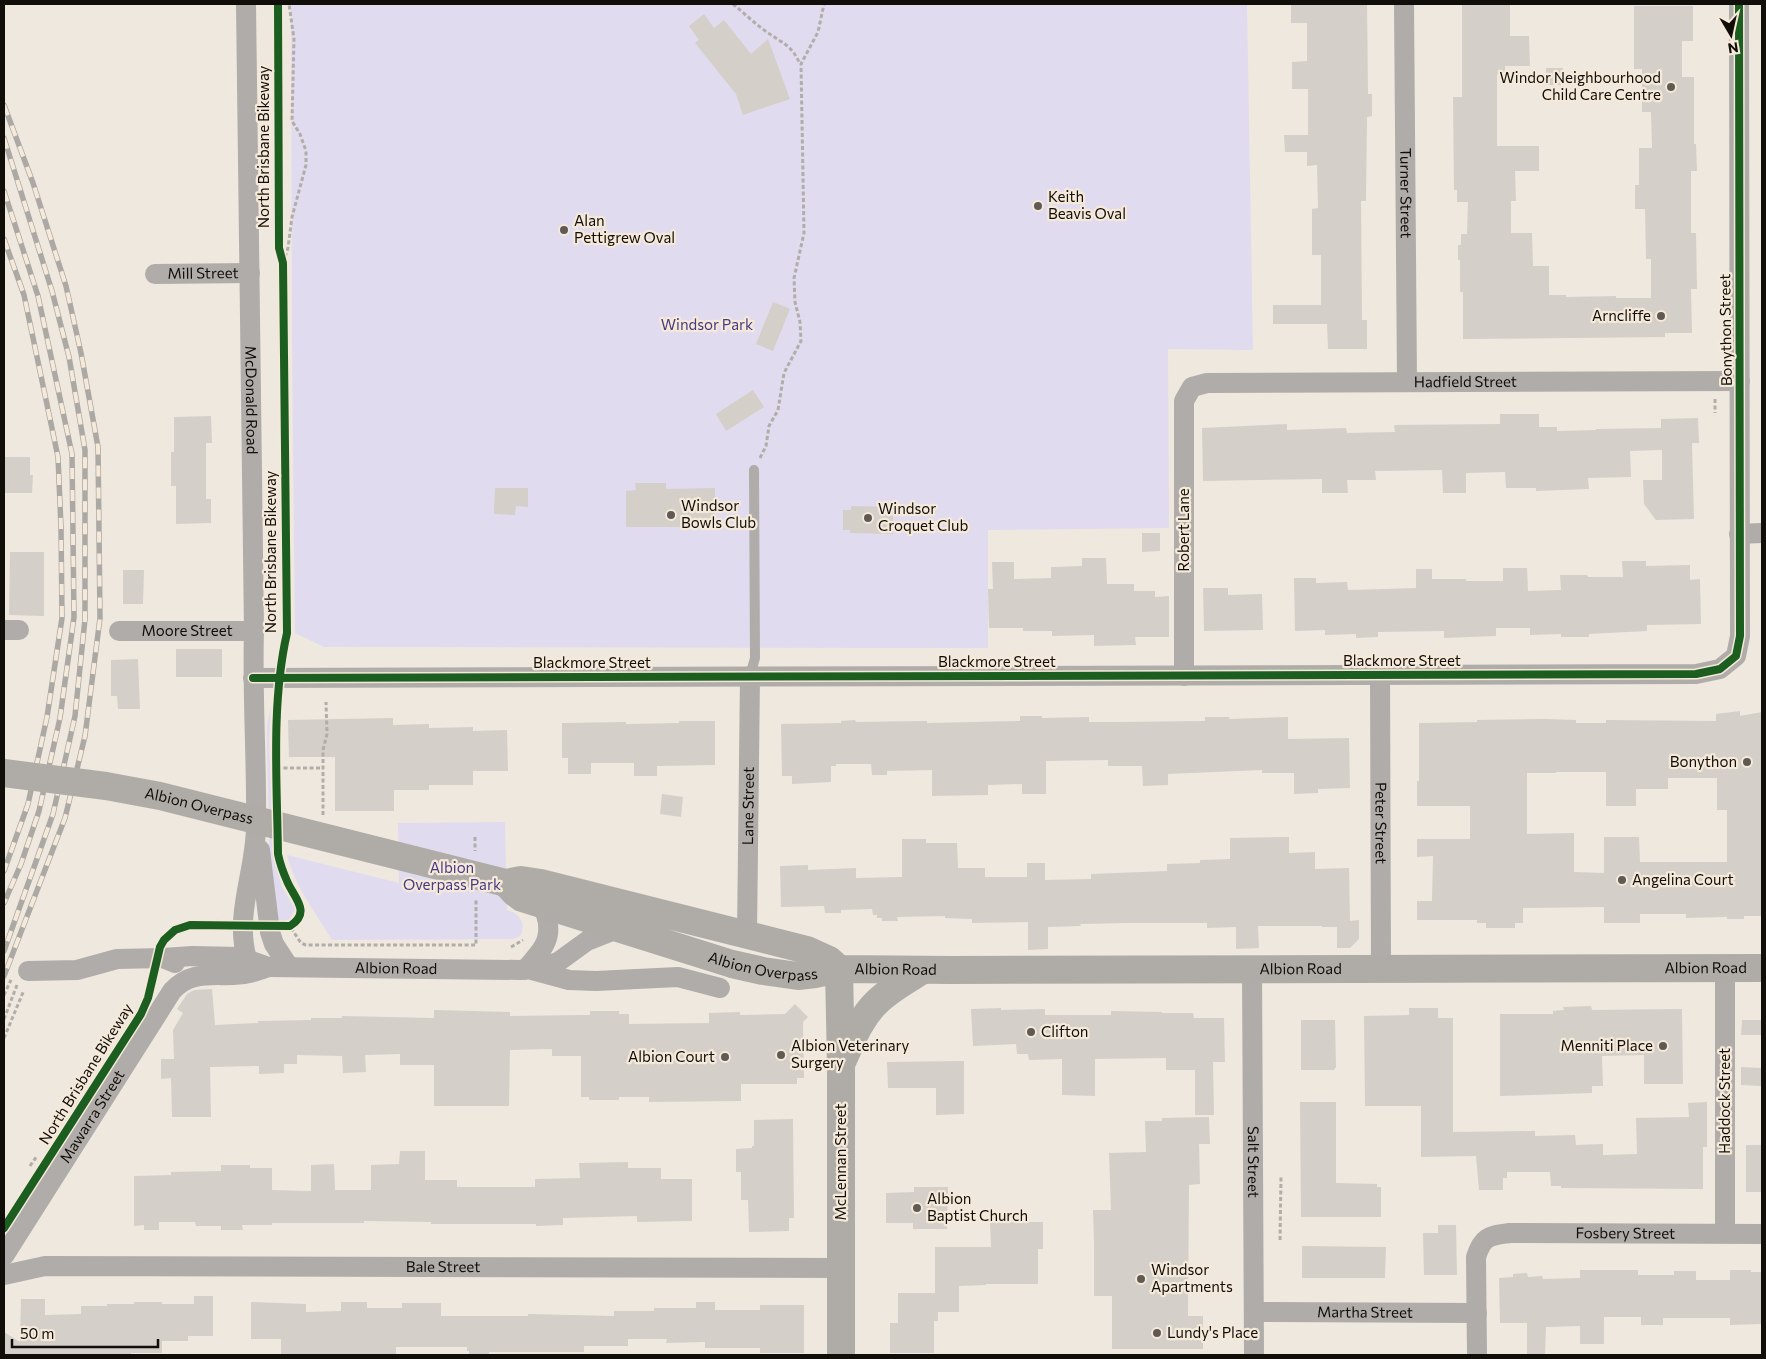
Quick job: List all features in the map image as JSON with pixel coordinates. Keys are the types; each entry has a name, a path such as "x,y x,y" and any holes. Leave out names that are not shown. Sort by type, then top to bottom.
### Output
{"main road":[{"name":"Albion Overpass","path":"4,773 97,784 160,796 506,883 521,880 541,883 807,950 821,956 839,969"},
{"name":"Albion Overpass","path":"506,883 518,896 732,964 763,971 807,975 839,969"},
{"name":"Albion Road","path":"839,969 1762,968"},
{"name":"McLennan Street","path":"839,969 841,1355"},
{"path":"841,1066 856,1031 873,1006 890,991 922,970"}],"street":[{"name":"McDonald Road","path":"246,4 256,826 269,927 274,944 289,968"},
{"name":"Turner Street","path":"1404,4 1407,381"},
{"name":"Bonython Street","path":"1736,656 1740,636 1739,4"},
{"name":"Mill Street","path":"155,274 250,273"},
{"name":"Hadfield Street","path":"1192,387 1206,383 1740,381"},
{"name":"Robert Lane","path":"1184,676 1184,401 1192,387"},
{"path":"1739,534 1762,533"},
{"name":"Moore Street","path":"119,631 254,631"},
{"name":"Blackmore Street","path":"253,678 1696,674 1720,669 1736,656"},
{"name":"Peter Street","path":"1380,675 1381,969"},
{"name":"Lane Street","path":"747,935 750,676"},
{"name":"McDonald Road","path":"247,959 242,926 256,826"},
{"path":"525,970 542,949 548,938 548,922 542,904"},
{"name":"Albion Road","path":"525,970 544,967 558,962 587,941 620,928"},
{"name":"Albion Road","path":"26,980 77,970 117,959 225,956 247,959 268,967 289,968 525,970 544,972 569,980 596,981 678,977 720,988"},
{"path":"163,958 176,964 185,980"},
{"name":"Albion Road","path":"185,980 208,975 252,973 268,967"},
{"name":"Salt Street","path":"1252,968 1254,1355"},
{"name":"Haddock Street","path":"1725,968 1725,1233"},
{"name":"Mawarra Street","path":"8,1249 169,994 185,980"},
{"name":"Fosbery Street","path":"1477,1313 1476,1256 1480,1245 1488,1236 1510,1233 1762,1234"},
{"path":"8,1249 27,1256 45,1266"},
{"name":"Bale Street","path":"4,1275 45,1266 841,1268"},
{"name":"Martha Street","path":"1254,1312 1477,1313"},
{"path":"1477,1313 1477,1355"}],"lane":[{"path":"750,676 755,658 754,470"}],"path":[{"path":"283,262 288,248 292,217 306,165 306,151 300,134 292,121 294,39 289,4"},
{"path":"733,4 767,32 787,44 801,64"},
{"path":"763,453 769,426 778,410 784,373 801,340 800,322 795,302 794,278 804,233 801,64 818,32 824,4"},
{"path":"323,811 323,750 327,734 326,702"},
{"path":"277,758 277,771 323,768"},
{"path":"216,925 242,926"},
{"path":"269,927 293,925 300,943 306,945 476,946 476,936"},
{"path":"511,947 525,939"},
{"path":"4,1038 26,980"},
{"path":"30,1166 37,1156"},
{"path":"1280,1176 1280,1240"}],"green space":[{"name":"Windsor Park","path":"291,4 1247,4 1253,350 1168,349 1169,528 988,530 988,648 324,647 295,633"},
{"path":"271,707 269,741 273,855 282,887 295,909 290,919 285,921 275,919 270,872 267,725"},
{"name":"Albion Overpass Park","path":"505,822 507,910 518,916 523,926 521,935 514,939 332,940 300,888 287,855 399,883 398,823"}],"building":[{"path":"1291,4 1367,4 1368,94 1372,94 1372,116 1367,117 1366,201 1361,201 1362,320 1367,320 1367,349 1328,349 1327,324 1273,324 1273,305 1321,305 1321,255 1312,255 1312,209 1318,208 1317,165 1307,166 1307,152 1285,152 1284,135 1308,135 1308,89 1292,89 1292,62 1307,61 1307,23 1291,23"},
{"path":"1462,4 1510,4 1510,36 1529,36 1530,66 1505,66 1505,74 1497,74 1497,146 1539,146 1539,171 1515,171 1516,201 1511,201 1511,233 1532,233 1533,266 1549,266 1549,295 1566,295 1566,297 1616,296 1616,298 1651,298 1651,259 1646,259 1645,209 1635,209 1635,185 1639,185 1639,148 1652,148 1651,112 1642,112 1642,69 1634,69 1634,6 1693,6 1693,41 1682,41 1682,77 1694,77 1694,144 1696,144 1697,171 1691,171 1691,233 1696,233 1697,289 1691,289 1692,333 1665,333 1665,337 1463,339 1463,292 1460,292 1458,245 1461,245 1461,234 1467,234 1468,202 1457,202 1457,190 1454,190 1453,97 1462,97"},
{"path":"704,14 714,28 724,20 751,54 768,39 790,99 743,115 736,94 695,43 699,40 689,26"},
{"path":"1546,68 1563,68 1563,85 1546,85"},
{"path":"773,302 790,309 773,351 756,344"},
{"path":"753,390 764,407 726,431 716,414"},
{"path":"1500,414 1539,414 1539,427 1557,427 1557,431 1661,428 1661,419 1698,418 1699,443 1692,443 1694,519 1656,520 1644,504 1643,480 1662,480 1662,450 1630,451 1631,477 1588,478 1589,489 1536,491 1536,488 1506,488 1505,472 1466,473 1466,493 1443,493 1442,470 1375,471 1376,480 1347,480 1348,493 1322,493 1322,479 1203,481 1202,428 1287,424 1287,430 1346,428 1347,433 1395,432 1394,425 1500,424"},
{"path":"211,416 212,443 206,443 206,499 211,499 211,523 176,524 176,486 171,486 171,452 174,452 174,417"},
{"path":"5,457 30,457 30,475 33,475 32,493 4,493"},
{"name":"Windsor Bowls Club","path":"635,483 666,483 666,489 715,488 715,527 626,527 626,491 636,490"},
{"path":"495,488 528,488 528,507 516,506 515,515 494,514"},
{"name":"Windsor Croquet Club","path":"851,506 893,507 893,534 850,533 850,530 843,530 843,510 851,510"},
{"path":"1142,533 1160,533 1160,551 1142,552"},
{"path":"10,552 44,552 44,616 9,615"},
{"path":"1082,558 1106,558 1107,584 1134,584 1134,591 1155,591 1155,597 1169,596 1169,637 1135,637 1136,645 1094,646 1094,635 1052,636 1052,631 1023,631 1023,628 989,628 988,589 993,589 992,562 1014,562 1014,579 1051,578 1051,567 1082,566"},
{"path":"1622,561 1646,561 1646,566 1690,565 1690,580 1700,579 1701,624 1647,625 1647,631 1589,634 1589,637 1561,637 1561,634 1530,635 1530,628 1496,628 1496,636 1444,638 1444,631 1378,632 1378,637 1356,638 1356,634 1325,635 1325,630 1295,631 1294,578 1316,578 1316,583 1347,582 1348,590 1416,588 1416,569 1432,569 1432,579 1503,581 1503,568 1527,568 1528,591 1561,590 1560,575 1623,577"},
{"path":"123,570 144,570 143,604 123,604"},
{"path":"1203,588 1228,588 1228,595 1262,594 1263,630 1204,631"},
{"path":"176,649 222,649 222,677 176,677"},
{"path":"138,659 140,709 118,709 117,696 111,696 111,660"},
{"path":"1740,711 1740,716 1762,712 1762,916 1744,916 1744,919 1727,919 1727,917 1686,918 1686,914 1640,914 1640,923 1604,923 1604,907 1523,908 1523,923 1515,923 1515,928 1486,928 1486,923 1477,923 1477,920 1417,920 1417,901 1432,901 1433,856 1417,857 1417,839 1470,839 1470,806 1417,806 1419,723 1546,719 1576,720 1576,723 1606,723 1606,720 1716,721 1716,714","holes":["1606,772 1606,806 1636,806 1636,789 1668,789 1668,778 1717,778 1717,810 1727,810 1727,862 1640,862 1639,837 1604,837 1604,873 1574,872 1574,833 1527,834 1527,773"]},
{"path":"1020,716 1042,716 1042,718 1089,717 1089,722 1205,721 1205,717 1229,717 1230,719 1288,717 1288,739 1349,738 1350,788 1318,789 1318,793 1294,794 1294,773 1262,773 1262,770 1168,774 1168,785 1143,786 1142,766 1108,766 1108,760 1046,761 1046,794 1022,794 1022,784 988,785 988,795 932,796 932,770 887,771 887,775 872,775 871,764 836,764 836,766 831,766 831,782 792,784 792,776 782,776 781,724 841,723 841,721 855,720 856,722 927,721 927,723 1020,721"},
{"path":"393,718 393,725 429,724 429,728 473,727 473,731 507,730 508,771 473,771 473,785 429,785 429,790 394,790 394,811 335,811 335,757 289,757 288,720"},
{"path":"679,721 715,721 715,765 657,766 657,776 634,776 634,763 591,763 591,774 568,774 568,758 562,758 562,723 626,722 626,724 679,723"},
{"path":"662,794 683,797 681,817 660,814"},
{"path":"1289,837 1289,853 1315,852 1315,869 1349,868 1350,921 1359,920 1359,939 1350,948 1337,948 1337,927 1258,926 1259,948 1236,949 1236,927 1207,928 1207,923 1129,923 1048,927 1048,949 1028,950 1028,922 972,923 972,919 945,918 945,916 897,917 898,921 882,921 882,918 877,918 877,915 873,915 872,909 841,910 841,913 825,913 824,906 781,907 780,866 808,865 808,870 856,868 856,878 902,877 902,839 926,839 926,843 957,843 958,868 985,868 985,877 1027,877 1027,863 1045,863 1045,880 1091,879 1091,874 1167,871 1167,864 1200,863 1200,860 1230,859 1230,838"},
{"path":"212,989 215,1025 258,1023 258,1021 311,1020 311,1018 342,1018 342,1016 434,1018 434,1010 510,1012 510,1016 590,1015 590,1011 619,1011 619,1014 629,1014 629,1024 709,1023 709,1013 740,1012 740,1015 785,1014 795,1004 808,1017 803,1022 804,1078 797,1078 797,1084 741,1084 741,1101 649,1102 649,1097 589,1100 589,1097 581,1097 581,1056 552,1056 552,1049 510,1050 509,1106 434,1106 434,1065 400,1065 400,1054 365,1055 366,1072 343,1073 342,1056 297,1055 297,1064 284,1064 284,1073 259,1074 259,1066 210,1067 211,1117 172,1117 171,1078 161,1079 161,1059 174,1059 173,1030 183,1013 177,1009 187,994 194,990"},
{"path":"1591,1006 1592,1010 1682,1009 1683,1084 1644,1084 1644,1055 1602,1056 1603,1086 1592,1086 1592,1093 1500,1096 1500,1014 1553,1014 1553,1011 1564,1010 1563,1007"},
{"path":"1001,1008 1001,1010 1045,1009 1045,1015 1111,1015 1111,1011 1193,1013 1194,1018 1224,1018 1225,1062 1213,1062 1214,1115 1195,1115 1195,1070 1166,1070 1166,1058 1095,1059 1095,1096 1062,1095 1062,1059 1029,1060 1028,1054 1017,1054 1016,1044 973,1046 971,1009"},
{"path":"1409,1008 1438,1008 1438,1018 1453,1018 1453,1132 1535,1131 1535,1136 1575,1135 1576,1145 1603,1144 1603,1155 1637,1154 1636,1118 1689,1117 1688,1103 1707,1102 1707,1147 1703,1147 1703,1189 1561,1188 1561,1186 1551,1186 1550,1172 1507,1172 1507,1178 1503,1178 1503,1190 1479,1190 1476,1156 1421,1157 1421,1106 1365,1106 1364,1016 1409,1015"},
{"path":"1301,1020 1335,1020 1336,1067 1334,1070 1301,1070"},
{"path":"1742,1020 1762,1020 1762,1035 1741,1035"},
{"path":"964,1061 964,1114 936,1115 936,1088 888,1088 887,1062"},
{"path":"1741,1067 1761,1068 1761,1086 1741,1085"},
{"path":"1300,1102 1336,1102 1336,1183 1377,1184 1377,1187 1381,1187 1381,1217 1301,1217"},
{"path":"1209,1117 1210,1144 1199,1144 1200,1184 1189,1185 1188,1316 1203,1316 1203,1349 1112,1349 1112,1296 1094,1296 1093,1210 1111,1210 1109,1153 1146,1152 1145,1121 1162,1121 1162,1118"},
{"path":"793,1119 794,1218 789,1218 789,1231 749,1232 748,1200 741,1200 741,1172 736,1172 736,1149 752,1148 754,1146 754,1120"},
{"path":"1746,1145 1762,1145 1762,1192 1746,1192"},
{"path":"400,1151 425,1151 425,1180 457,1180 457,1187 535,1187 535,1179 580,1178 579,1163 628,1162 628,1168 661,1168 661,1179 692,1179 692,1221 637,1222 637,1216 563,1218 563,1225 536,1226 536,1224 431,1224 431,1222 364,1221 364,1223 272,1223 272,1225 242,1225 243,1230 221,1230 221,1226 196,1226 195,1222 159,1222 159,1230 144,1230 144,1225 134,1226 134,1176 171,1175 171,1172 221,1171 221,1165 250,1165 250,1168 272,1168 272,1190 311,1191 311,1165 334,1164 335,1190 371,1190 371,1165 399,1164"},
{"name":"Albion Baptist Church","path":"914,1187 948,1187 947,1229 913,1229 913,1223 886,1223 886,1193 914,1192"},
{"path":"990,1222 1043,1222 1043,1249 1038,1249 1038,1284 959,1286 959,1312 938,1312 938,1321 934,1321 934,1353 890,1353 890,1323 898,1323 898,1293 935,1293 935,1247 991,1247"},
{"path":"1438,1225 1456,1225 1457,1275 1424,1275 1423,1233 1438,1233"},
{"path":"1302,1246 1386,1247 1385,1278 1302,1278"},
{"path":"1580,1270 1638,1270 1638,1275 1674,1275 1674,1271 1696,1271 1696,1280 1730,1280 1730,1270 1762,1272 1762,1324 1730,1325 1730,1318 1663,1318 1663,1325 1641,1325 1641,1317 1604,1317 1604,1344 1580,1344 1580,1326 1546,1327 1545,1355 1527,1355 1527,1323 1500,1323 1499,1278 1527,1273 1528,1277 1542,1276 1543,1279 1580,1278"},
{"path":"194,1296 213,1296 213,1336 188,1336 188,1341 162,1341 162,1353 131,1353 131,1355 4,1354 4,1332 20,1342 21,1299 45,1299 45,1315 81,1314 81,1306 134,1304 134,1302 194,1304"},
{"path":"251,1302 306,1304 306,1312 341,1311 341,1302 367,1302 367,1308 402,1308 402,1303 441,1303 441,1316 528,1316 528,1314 614,1316 614,1311 654,1311 654,1308 696,1308 696,1302 715,1302 715,1310 760,1310 760,1305 804,1305 804,1353 760,1353 760,1348 705,1348 705,1342 666,1343 667,1339 628,1339 628,1346 584,1346 584,1352 489,1352 489,1355 469,1355 467,1347 396,1347 396,1355 281,1355 281,1339 251,1339"}],"railway":[{"path":"4,105 33,183 66,286 81,353 98,447 100,618 85,736 65,818 4,976"},
{"path":"4,138 52,291 69,357 85,450 85,619 75,716 53,814 4,951"},
{"path":"4,191 38,296 72,454 74,617 60,718 39,811 21,864 4,903"},
{"path":"4,239 24,295 58,457 62,618 47,717 28,804 4,871"}],"cycle path":[{"name":"North Brisbane Bikeway","path":"4,1228 141,1014 148,998 160,947 164,940 175,930 190,925 290,926 300,915 301,910 286,878 278,854 277,715 282,660 287,633 283,263 279,248 278,4"},
{"path":"253,678 1696,674 1720,669 1736,656 1740,636 1739,4"}],"place":[{"name":"Windor Neighbourhood Child Care Centre","path":"1671,87"},
{"name":"Keith Beavis Oval","path":"1038,206"},
{"name":"Alan Pettigrew Oval","path":"564,230"},
{"name":"Arncliffe","path":"1661,316"},
{"name":"Windsor Bowls Club","path":"671,515"},
{"name":"Windsor Croquet Club","path":"868,518"},
{"name":"Bonython","path":"1747,762"},
{"name":"Angelina Court","path":"1622,880"},
{"name":"Clifton","path":"1031,1032"},
{"name":"Menniti Place","path":"1663,1046"},
{"name":"Albion Veterinary Surgery","path":"781,1055"},
{"name":"Albion Court","path":"725,1057"},
{"name":"Albion Baptist Church","path":"917,1208"},
{"name":"Windsor Apartments","path":"1141,1279"},
{"name":"Lundy's Place","path":"1157,1333"}]}
